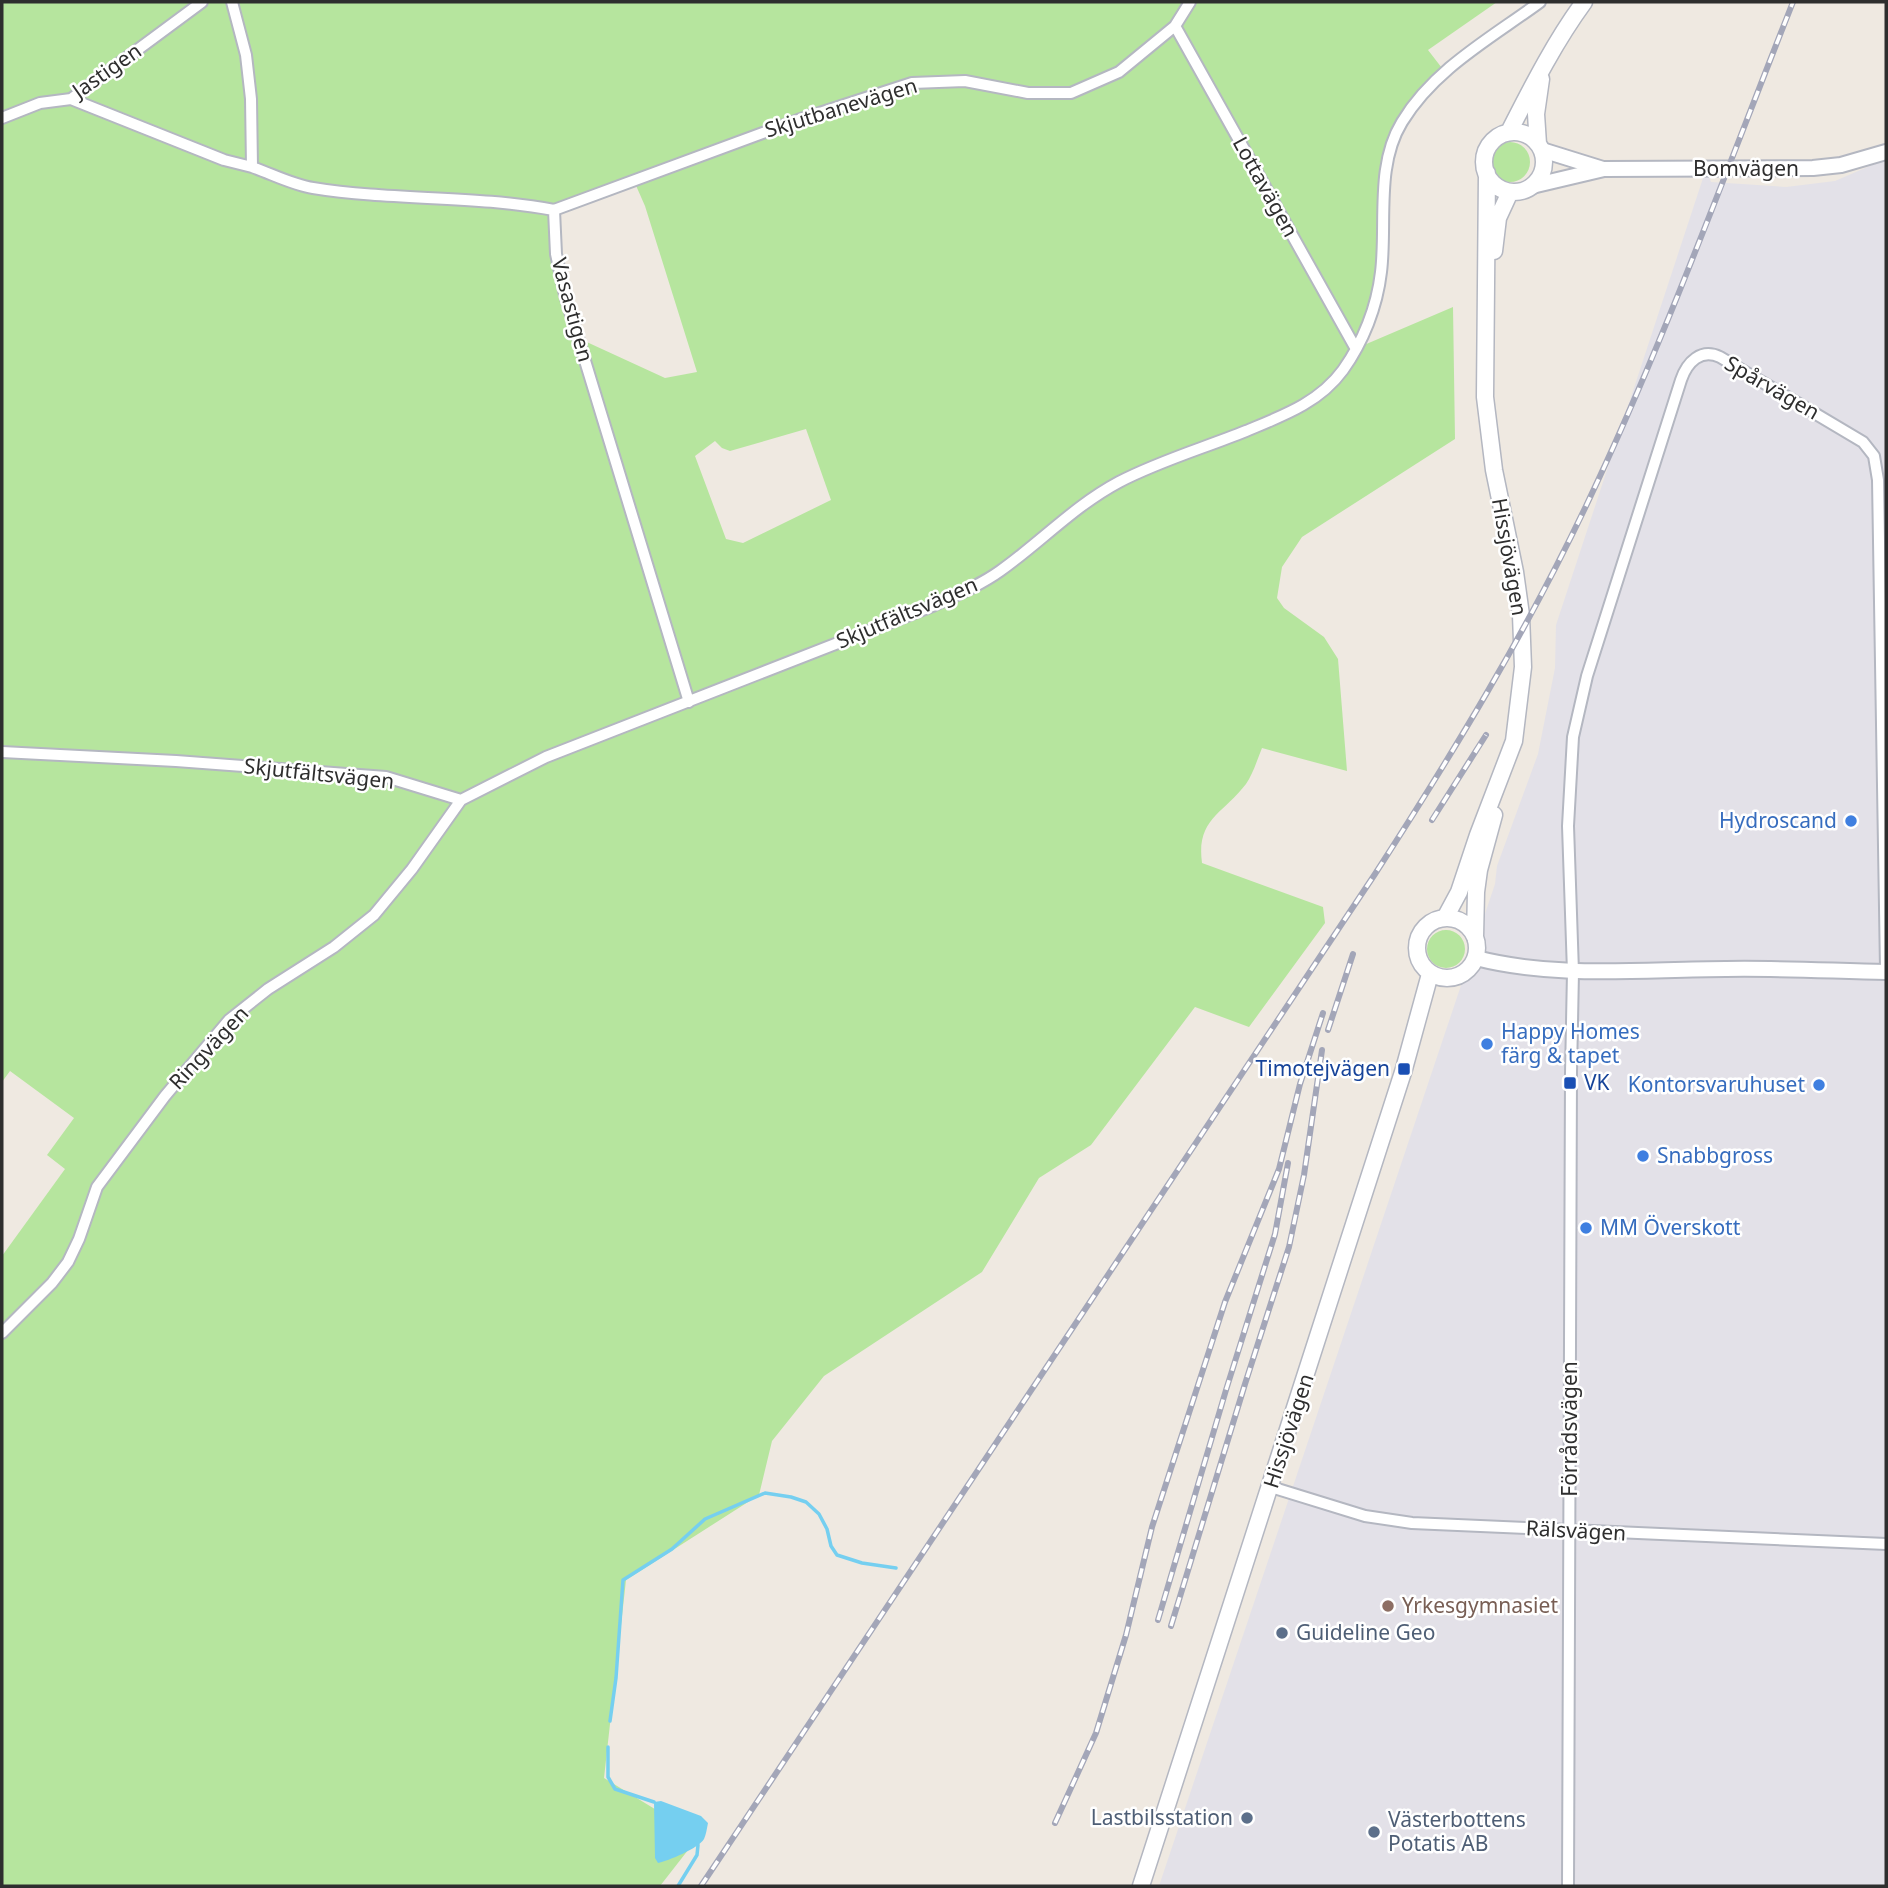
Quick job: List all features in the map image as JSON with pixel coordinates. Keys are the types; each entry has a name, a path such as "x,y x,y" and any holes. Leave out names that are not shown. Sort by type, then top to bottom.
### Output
{"main road":[{"path":"1509,132 1542,66 1584,2"},
{"path":"1540,147 1532,138 1520,132 1509,132 1493,141 1487,149 1484,161 1486,173 1494,184 1510,192 1522,191 1539,179 1544,168 1536,114 1542,66"},
{"name":"Hissjövägen","path":"1445,918 1459,892 1514,741 1523,667 1522,628 1515,572 1488,435 1485,333 1486,173"},
{"name":"Hissjövägen","path":"1485,333 1498,218 1510,192"},
{"name":"Hissjövägen","path":"1475,938 1479,870 1490,835 1501,778"},
{"path":"1445,918 1466,925 1475,938 1476,958 1466,972 1455,978 1447,979 1430,974 1419,960 1418,942 1421,933 1428,925 1445,918"},
{"name":"Hissjövägen","path":"1141,1886 1404,1069 1430,974"}],"street":[{"name":"Jastigen","path":"2,118 40,103 71,99 202,2"},
{"path":"232,2 248,66 252,167"},
{"name":"Skjutbanevägen","path":"554,210 798,120 912,83 965,81 1028,93 1071,93 1119,72 1175,26 1190,2"},
{"name":"Skjutfältsvägen","path":"2,752 176,761 386,778 461,800 546,757 930,607 978,584 1001,570 1088,500 1120,481 1293,411 1320,394 1342,371 1356,349 1376,301 1381,272 1383,194 1390,149 1400,124 1423,92 1452,66 1540,2"},
{"name":"Lottavägen","path":"1175,26 1356,349"},
{"path":"71,99 224,160 311,188 419,199 526,205 554,210"},
{"name":"Bomvägen","path":"1540,147 1604,169"},
{"name":"Bomvägen","path":"1532,186 1604,169 1813,169 1841,165 1886,152"},
{"name":"Vasastigen","path":"554,210 555,254 565,295 689,702"},
{"name":"Spårvägen","path":"1573,972 1567,826 1570,759 1578,713 1587,676 1685,370 1695,358 1712,353 1863,442 1874,456 1878,494 1886,970"},
{"name":"Ringvägen","path":"2,1333 52,1283 68,1262 97,1187 165,1096 229,1020 268,989 334,947 374,915 412,869 461,800"},
{"path":"1476,958 1494,963 1573,972 1727,968 1886,970"},
{"name":"Förrådsvägen","path":"1568,1886 1573,972"},
{"name":"Rälsvägen","path":"1271,1487 1365,1516 1412,1523 1886,1544"}],"shaded area":[{"path":"1886,159 1886,1886 1159,1886 1495,884 1497,866 1538,754 1555,668 1556,625 1706,169 1711,182 1786,187 1835,181"}],"green space":[{"path":"2,2 1497,2 1428,50 1445,72 1423,92 1390,149 1381,272 1357,348 1453,307 1455,439 1302,537 1282,567 1277,598 1284,608 1324,637 1338,659 1347,771 1262,748 1246,784 1213,818 1203,836 1202,863 1323,907 1325,923 1249,1027 1195,1007 1091,1145 1039,1178 982,1272 824,1376 772,1441 759,1495 626,1580 604,1778 699,1836 660,1886 2,1886 2,1256 65,1169 47,1155 74,1118 10,1071 2,1082","holes":["634,181 645,206 697,372 665,378 578,338 556,254 555,210","806,429 831,500 743,543 726,539 695,456 715,441 730,451"]},
{"path":"1510,142 1518,143 1524,148 1529,154 1529,170 1524,176 1518,181 1510,182 1502,181 1496,176 1491,170 1490,162 1491,154 1496,148 1502,143"},
{"path":"1446,930 1459,936 1465,949 1459,962 1446,968 1433,962 1427,949 1433,936"}],"water":[{"path":"661,1801 701,1816 708,1823 701,1843 683,1854 658,1863 655,1858 654,1802"}],"waterway":[{"path":"610,1721 623,1580 672,1549 705,1519 765,1493 791,1497 806,1502 819,1514 837,1555 862,1563 896,1568"},
{"path":"608,1747 608,1777 615,1789 654,1802"},
{"path":"678,1886 697,1855 698,1845"}],"railway":[{"path":"701,1886 1375,874 1486,693 1563,554 1615,444 1694,256 1793,2"},
{"path":"1432,820 1486,735"},
{"path":"1328,1030 1353,954"},
{"path":"1055,1823 1096,1733 1126,1635 1152,1527 1225,1302 1279,1169 1300,1084 1323,1013"},
{"path":"1171,1626 1289,1247 1304,1175 1322,1050"},
{"path":"1158,1620 1275,1234 1288,1163"}],"place":[{"name":"Hydroscand","path":"1851,821"},
{"name":"Happy Homes färg & tapet","path":"1487,1044"},
{"name":"Timotejvägen","path":"1404,1069"},
{"name":"VK","path":"1570,1083"},
{"name":"Kontorsvaruhuset","path":"1819,1085"},
{"name":"Snabbgross","path":"1643,1156"},
{"name":"MM Överskott","path":"1586,1228"},
{"name":"Yrkesgymnasiet","path":"1388,1606"},
{"name":"Guideline Geo","path":"1282,1633"},
{"name":"Lastbilsstation","path":"1247,1818"},
{"name":"Västerbottens Potatis AB","path":"1374,1832"}]}
